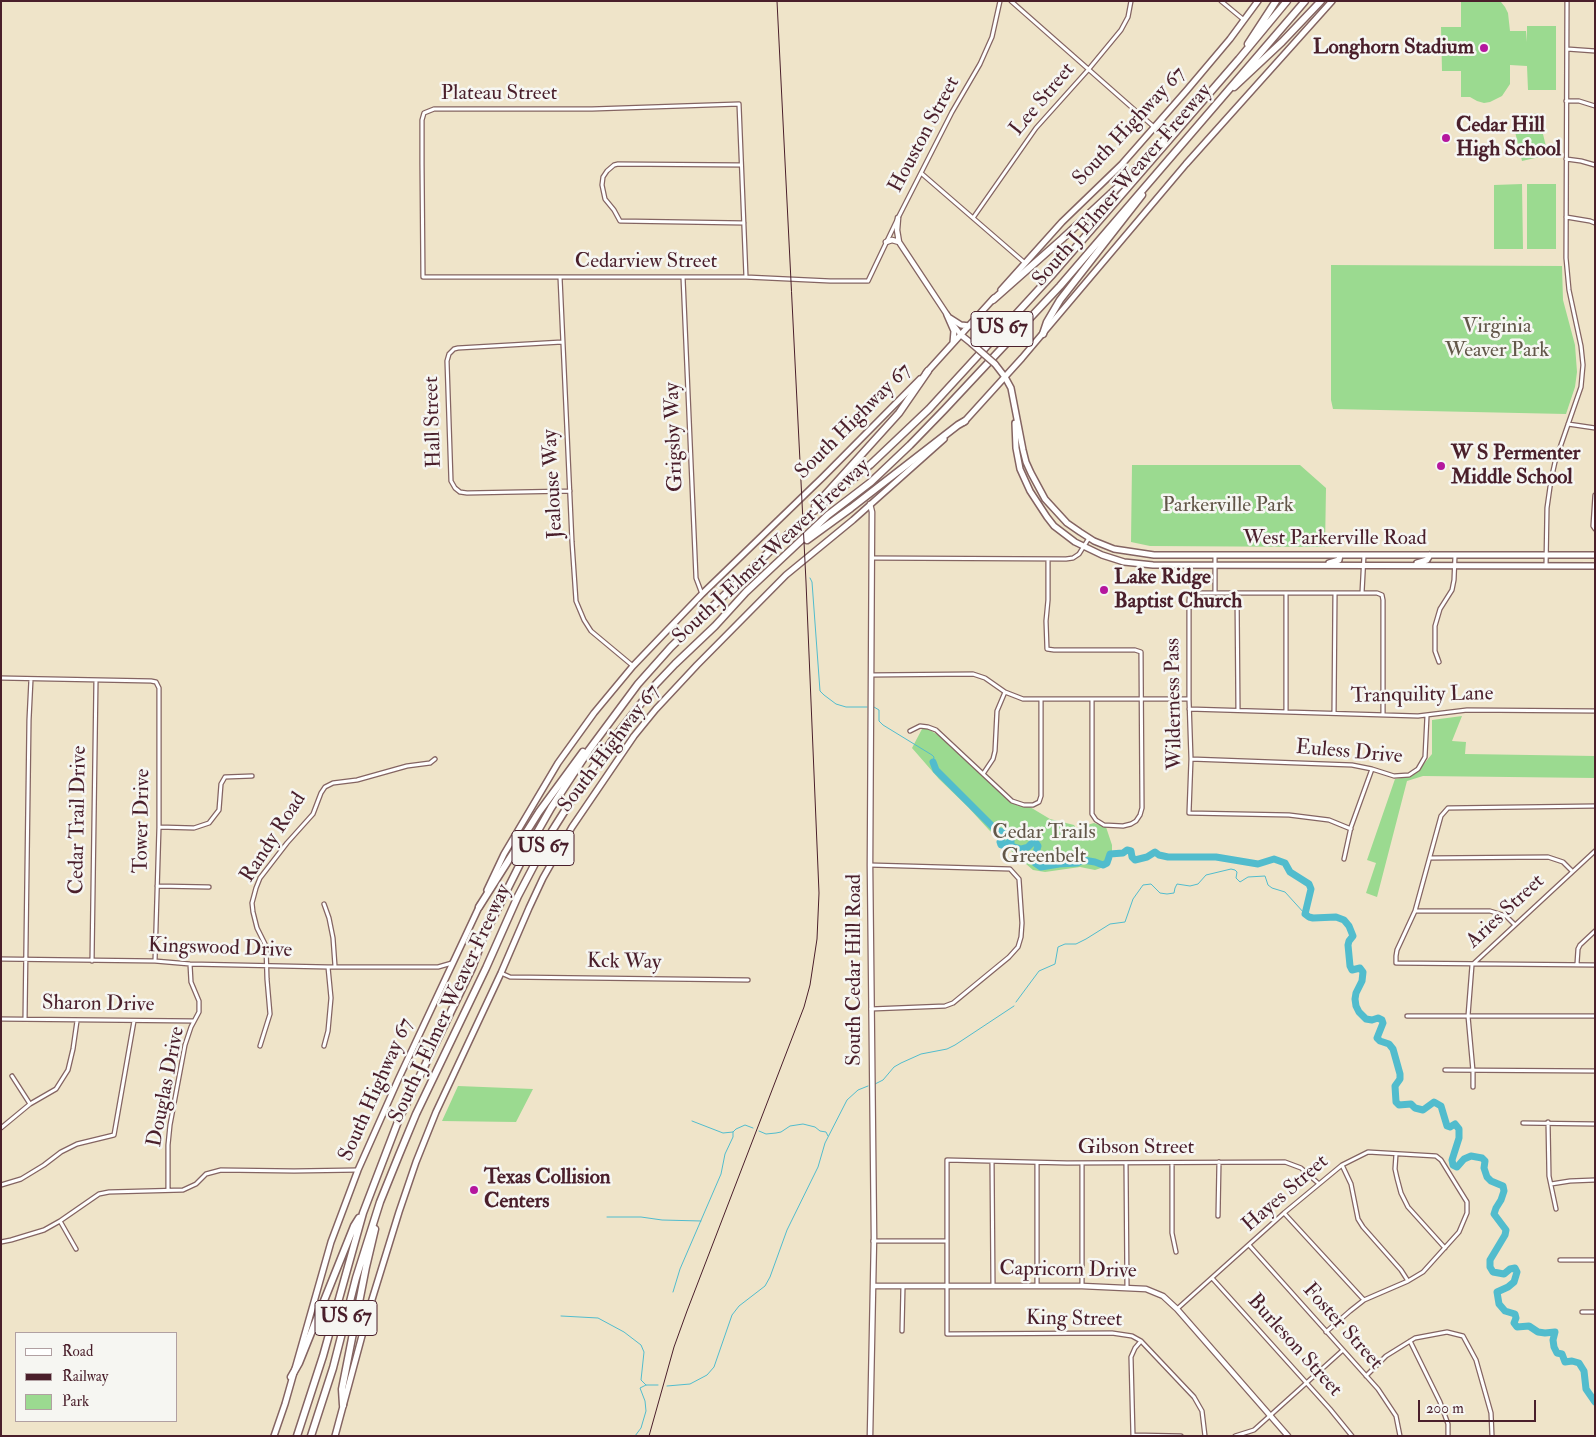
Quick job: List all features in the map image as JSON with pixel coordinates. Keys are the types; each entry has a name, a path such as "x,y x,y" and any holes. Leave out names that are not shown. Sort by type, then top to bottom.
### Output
{"highway":[{"path":"1239,60 1276,1"},
{"name":"South J Elmer Weaver Freeway","path":"297,1435 323,1356 363,1212 399,1120 472,968 484,936 499,905 532,842 589,750 638,684 671,647 810,514 870,464 929,410 1051,276 1239,60 1287,1"},
{"name":"South J Elmer Weaver Freeway","path":"311,1435 333,1368 356,1278 380,1202 416,1114 486,968 518,896 552,830 611,742 674,664 715,626 746,592 828,515 871,482 931,424 1060,286 1305,1"},
{"path":"1225,94 1239,84 1321,1"},
{"path":"993,300 1119,186 1164,139 1178,129"},
{"path":"1043,334 1046,322 1060,300 1119,226 1148,187 1153,176"},
{"path":"810,514 815,506 899,413 928,371"},
{"path":"790,550 851,508 965,421"},
{"path":"479,907 546,801 583,752 589,750"},
{"path":"343,1405 342,1389 380,1202"},
{"path":"292,1377 354,1226 363,1212"}],"main road":[{"name":"South Highway 67","path":"275,1435 331,1242 358,1170 504,854 558,763 594,713 634,666 702,594 835,466 961,336 1062,222 1104,182 1154,127 1215,57 1258,1"},
{"name":"South Highway 67","path":"335,1436 370,1306 399,1212 436,1112 529,908 561,846 634,736 697,665 786,575 853,520 965,421 1043,334 1186,164 1332,1"},
{"path":"947,315 956,323 970,326"},
{"path":"947,315 954,331 953,344"},
{"path":"961,336 995,364 1006,377 1011,388 1016,412"},
{"name":"West Parkerville Road","path":"1016,412 1022,450 1030,473 1045,499 1067,523 1089,538 1114,549 1154,555 1595,556"},
{"name":"West Parkerville Road","path":"1016,412 1016,448 1020,469 1036,501 1054,526 1065,535 1084,547 1114,559 1154,565 1595,566"},
{"path":"1154,555 1154,565"},
{"path":"1306,565 1334,562 1339,560 1340,555"},
{"path":"1392,566 1422,562 1427,560 1430,555"}],"street":[{"name":"Houston Street","path":"868,281 952,112 980,64 992,37 1000,1"},
{"path":"1011,1 1154,127"},
{"name":"Lee Street","path":"973,218 1036,128 1121,30 1128,17 1131,1"},
{"path":"1221,1 1244,20"},
{"path":"1546,566 1548,497 1555,462 1581,387 1584,365 1569,290 1566,258 1566,1"},
{"path":"1566,49 1595,50"},
{"path":"1566,101 1579,101 1595,106"},
{"name":"Plateau Street","path":"423,277 422,120 424,113 434,109 592,109 739,104 741,165"},
{"path":"1566,159 1595,165"},
{"path":"744,223 620,220 606,199 602,185 605,174 614,165 741,165 744,223 746,277"},
{"path":"921,173 1025,263"},
{"path":"1566,217 1595,223"},
{"path":"898,218 899,242 961,336"},
{"path":"886,242 892,240 899,242"},
{"name":"Cedarview Street","path":"423,277 746,277 868,281"},
{"name":"Jealouse Way","path":"560,277 575,593 579,610 592,631 634,666"},
{"name":"Grigsby Way","path":"683,277 696,578 702,594"},
{"name":"Hall Street","path":"562,342 458,348 449,354 447,361 452,481 455,488 460,492 467,493 570,491"},
{"path":"1568,424 1595,428"},
{"path":"1595,495 1593,526 1595,529"},
{"name":"South Cedar Hill Road","path":"870,504 872,512 870,865 874,1237 870,1436"},
{"path":"872,558 1048,560 1073,558 1079,554 1089,538"},
{"path":"1215,555 1215,593 1377,593 1382,595 1383,714"},
{"path":"1362,594 1364,555"},
{"path":"1439,662 1435,650 1435,626 1440,609 1452,590 1455,555"},
{"path":"1048,560 1047,649 1135,650 1141,652 1142,808 1136,821 1123,826 1104,825 1096,820 1092,814 1092,699"},
{"name":"Wilderness Pass","path":"1215,593 1190,594 1189,600 1191,759 1189,813 1298,816 1329,820 1351,829"},
{"path":"1238,593 1238,710"},
{"path":"1286,593 1286,712"},
{"path":"1334,713 1335,594"},
{"path":"871,675 973,674 985,678 1005,692 1023,699 1189,699"},
{"path":"1,678 96,680"},
{"path":"25,1019 31,679"},
{"name":"Tower Drive","path":"96,680 156,682 160,690 158,886 155,961"},
{"name":"Cedar Trail Drive","path":"92,960 96,680"},
{"path":"983,774 993,759 997,711 1005,692"},
{"path":"910,731 920,726 936,730 1012,801 1024,805 1033,805 1039,802 1041,796 1042,699"},
{"name":"Tranquility Lane","path":"1189,709 1427,716 1467,710 1595,710"},
{"name":"Euless Drive","path":"1191,759 1352,765 1372,768 1400,777 1409,775 1418,769 1425,757 1427,716"},
{"name":"Randy Road","path":"260,1046 270,1014 266,946 257,928 252,903 260,878 312,814 320,793 325,787 333,783 356,780 407,766 430,763 435,759"},
{"path":"1344,859 1351,829 1372,768"},
{"path":"159,827 194,828 209,823 219,810 221,784 225,777 252,776"},
{"path":"1595,806 1448,808 1442,816 1415,910 1397,950 1396,963 1595,965"},
{"name":"Aries Street","path":"1473,1087 1468,1016 1472,965 1514,924 1595,851"},
{"path":"1430,858 1548,857 1563,862 1572,871"},
{"path":"870,865 1010,869 1019,879 1022,923 1018,947 1009,957 958,1000 945,1006 871,1009"},
{"path":"158,886 209,887"},
{"path":"324,904 334,938 335,966"},
{"path":"1415,910 1490,911 1506,916 1514,924"},
{"path":"1576,964 1580,945 1595,931"},
{"name":"Kingswood Drive","path":"1,959 155,961 190,964 328,967 438,967 454,961"},
{"name":"Douglas Drive","path":"168,1189 170,1125 185,1046 199,1012 199,1001 191,982 190,964"},
{"path":"324,1046 331,1006 328,967"},
{"path":"438,967 447,976"},
{"name":"Kck Way","path":"501,973 513,977 748,980"},
{"path":"1407,1016 1595,1016"},
{"name":"Sharon Drive","path":"1,1019 194,1021"},
{"path":"1,1128 30,1104 56,1089 68,1070 77,1021"},
{"path":"1,1185 21,1179 61,1152 77,1144 114,1135 134,1021"},
{"path":"1445,1070 1595,1071"},
{"path":"12,1076 30,1104"},
{"path":"1548,1122 1549,1176 1556,1209"},
{"path":"1523,1123 1595,1124"},
{"name":"Hayes Street","path":"1177,1309 1318,1183 1342,1165 1368,1152 1436,1156 1441,1160 1467,1202 1467,1213 1458,1232 1445,1248"},
{"path":"1326,1332 1364,1300 1408,1281 1423,1272 1445,1248 1408,1207 1401,1193 1397,1178 1395,1169 1396,1154"},
{"name":"Gibson Street","path":"948,1241 947,1160 1082,1163 1285,1162 1301,1168 1318,1183"},
{"path":"992,1162 993,1286"},
{"path":"1037,1162 1037,1287"},
{"path":"1218,1216 1219,1162"},
{"path":"1082,1163 1082,1286"},
{"path":"1126,1163 1127,1287"},
{"path":"1172,1163 1172,1233 1176,1252"},
{"path":"1342,1165 1351,1184 1358,1219 1402,1270 1408,1281"},
{"path":"1,1242 44,1230 60,1222 100,1194 109,1192 188,1189 206,1174 221,1170 358,1170"},
{"path":"1551,1184 1595,1180"},
{"path":"1284,1213 1364,1300"},
{"path":"60,1222 76,1249"},
{"path":"873,1241 948,1241 948,1286"},
{"name":"Foster Street","path":"1249,1245 1378,1388 1396,1416 1400,1436"},
{"path":"1560,1260 1595,1260"},
{"name":"Burleson Street","path":"1212,1278 1352,1436"},
{"name":"Capricorn Drive","path":"874,1286 1082,1286 1146,1289 1163,1296 1177,1309 1288,1436"},
{"path":"902,1331 903,1286"},
{"name":"King Street","path":"948,1286 947,1334 1112,1334 1132,1336 1141,1340 1194,1397 1202,1411 1205,1436"},
{"path":"1582,1312 1595,1312"},
{"path":"1366,1376 1386,1356 1415,1338 1448,1332 1463,1336 1476,1360 1491,1413 1492,1436"},
{"path":"1141,1340 1131,1357 1133,1435 1180,1436"},
{"path":"1410,1342 1440,1402 1448,1424 1448,1436"},
{"path":"1235,1436 1254,1430 1343,1350"}],"green space":[{"name":"Longhorn Stadium","path":"1461,2 1501,2 1508,13 1510,31 1526,31 1527,42 1527,26 1556,26 1556,90 1528,90 1527,66 1510,65 1510,84 1502,96 1484,103 1470,97 1461,97 1461,71 1442,71 1441,27 1461,27"},
{"path":"1538,113 1548,155 1522,161 1512,119"},
{"path":"1522,184 1523,249 1494,249 1494,185"},
{"path":"1527,184 1556,184 1556,249 1527,249"},
{"name":"Virginia Weaver Park","path":"1331,265 1562,266 1563,300 1575,345 1577,372 1575,387 1566,414 1333,409 1331,400"},
{"name":"Parkerville Park","path":"1132,465 1300,465 1326,488 1325,547 1150,546 1131,542"},
{"path":"1462,716 1452,741 1466,742 1465,754 1595,756 1595,778 1423,776 1407,781 1377,897 1366,893 1376,863 1367,860 1395,779 1407,777 1419,770 1432,754 1432,720"},
{"name":"Cedar Trails Greenbelt","path":"922,729 928,729 938,735 1012,803 1030,807 1050,819 1074,825 1076,828 1094,823 1106,827 1112,845 1112,859 1107,866 1095,870 1080,867 1045,872 1033,870 989,830 939,779 912,748"},
{"path":"458,1086 533,1089 516,1122 442,1121"}],"waterway":[{"path":"810,578 812,582 820,691 836,704 846,707 867,707"},
{"path":"874,707 879,710 879,721 883,725 932,755 934,757 933,762"},
{"path":"933,762 936,770 996,830 1003,832 1001,845 1006,845 1011,840 1011,846 1021,849 1036,843 1038,846 1034,859 1035,863 1041,867 1077,863 1083,860 1103,865 1107,863 1110,854 1123,853 1127,850 1131,851 1132,857 1135,860 1147,857 1155,852 1168,857 1216,857 1258,864 1274,859 1285,863 1290,872 1309,884 1311,889 1305,914 1313,918 1336,917 1344,920 1353,936 1348,945 1350,966 1352,970 1360,968 1363,972 1362,981 1356,993 1356,1006 1366,1019 1378,1018 1382,1020 1383,1023 1377,1038 1389,1044 1393,1049 1400,1074 1400,1079 1395,1086 1396,1102 1399,1105 1411,1104 1415,1108 1423,1110 1434,1102 1441,1106 1447,1126 1450,1127 1455,1124 1459,1129 1459,1138 1452,1160 1453,1165 1457,1167 1464,1159 1471,1156 1482,1158 1485,1161 1484,1168 1487,1177 1491,1181 1503,1186 1504,1191 1494,1214 1506,1230 1490,1260 1490,1267 1493,1272 1504,1274 1510,1269 1515,1268 1517,1272 1514,1282 1497,1292 1499,1304 1505,1311 1515,1314 1514,1323 1517,1327 1529,1326 1538,1332 1555,1332 1553,1340 1557,1353 1562,1354 1565,1362 1579,1363 1584,1371 1586,1389 1595,1402"},
{"path":"1016,1002 1039,971 1055,964 1058,947 1065,944 1076,944 1110,924 1125,922 1133,899 1143,885 1151,884 1160,893 1174,893 1177,884 1190,886 1198,884 1206,875 1231,869 1237,872 1236,878 1240,882 1248,877 1265,876 1268,885 1285,892 1305,914"},
{"path":"875,1084 883,1080 894,1067 901,1063 921,1054 947,1049 955,1045 1014,1006"},
{"path":"667,1386 690,1384 707,1375 714,1367 732,1315 739,1306 765,1286 770,1277 787,1230 818,1167 825,1143 847,1100 858,1090 868,1086"},
{"path":"692,1121 723,1133 733,1132 745,1125 753,1128"},
{"path":"759,1131 766,1134 776,1133 790,1126 803,1124 826,1132 828,1136"},
{"path":"673,1292 680,1269 721,1174 725,1154 733,1137 733,1132"},
{"path":"607,1217 701,1221"},
{"path":"561,1316 598,1318 624,1332 641,1345 644,1352 641,1380 646,1385"},
{"path":"635,1436 641,1428 646,1411 645,1401 640,1388 646,1385 658,1385"}],"railway":[{"path":"649,1436 674,1347 687,1311 804,1007 810,985 817,939 819,893 806,582 777,1"}],"place":[{"name":"Longhorn Stadium","path":"1484,48"},
{"name":"Cedar Hill High School","path":"1446,138"},
{"name":"W S Permenter Middle School","path":"1441,466"},
{"name":"Lake Ridge Baptist Church","path":"1104,590"},
{"name":"Texas Collision Centers","path":"474,1190"}]}
